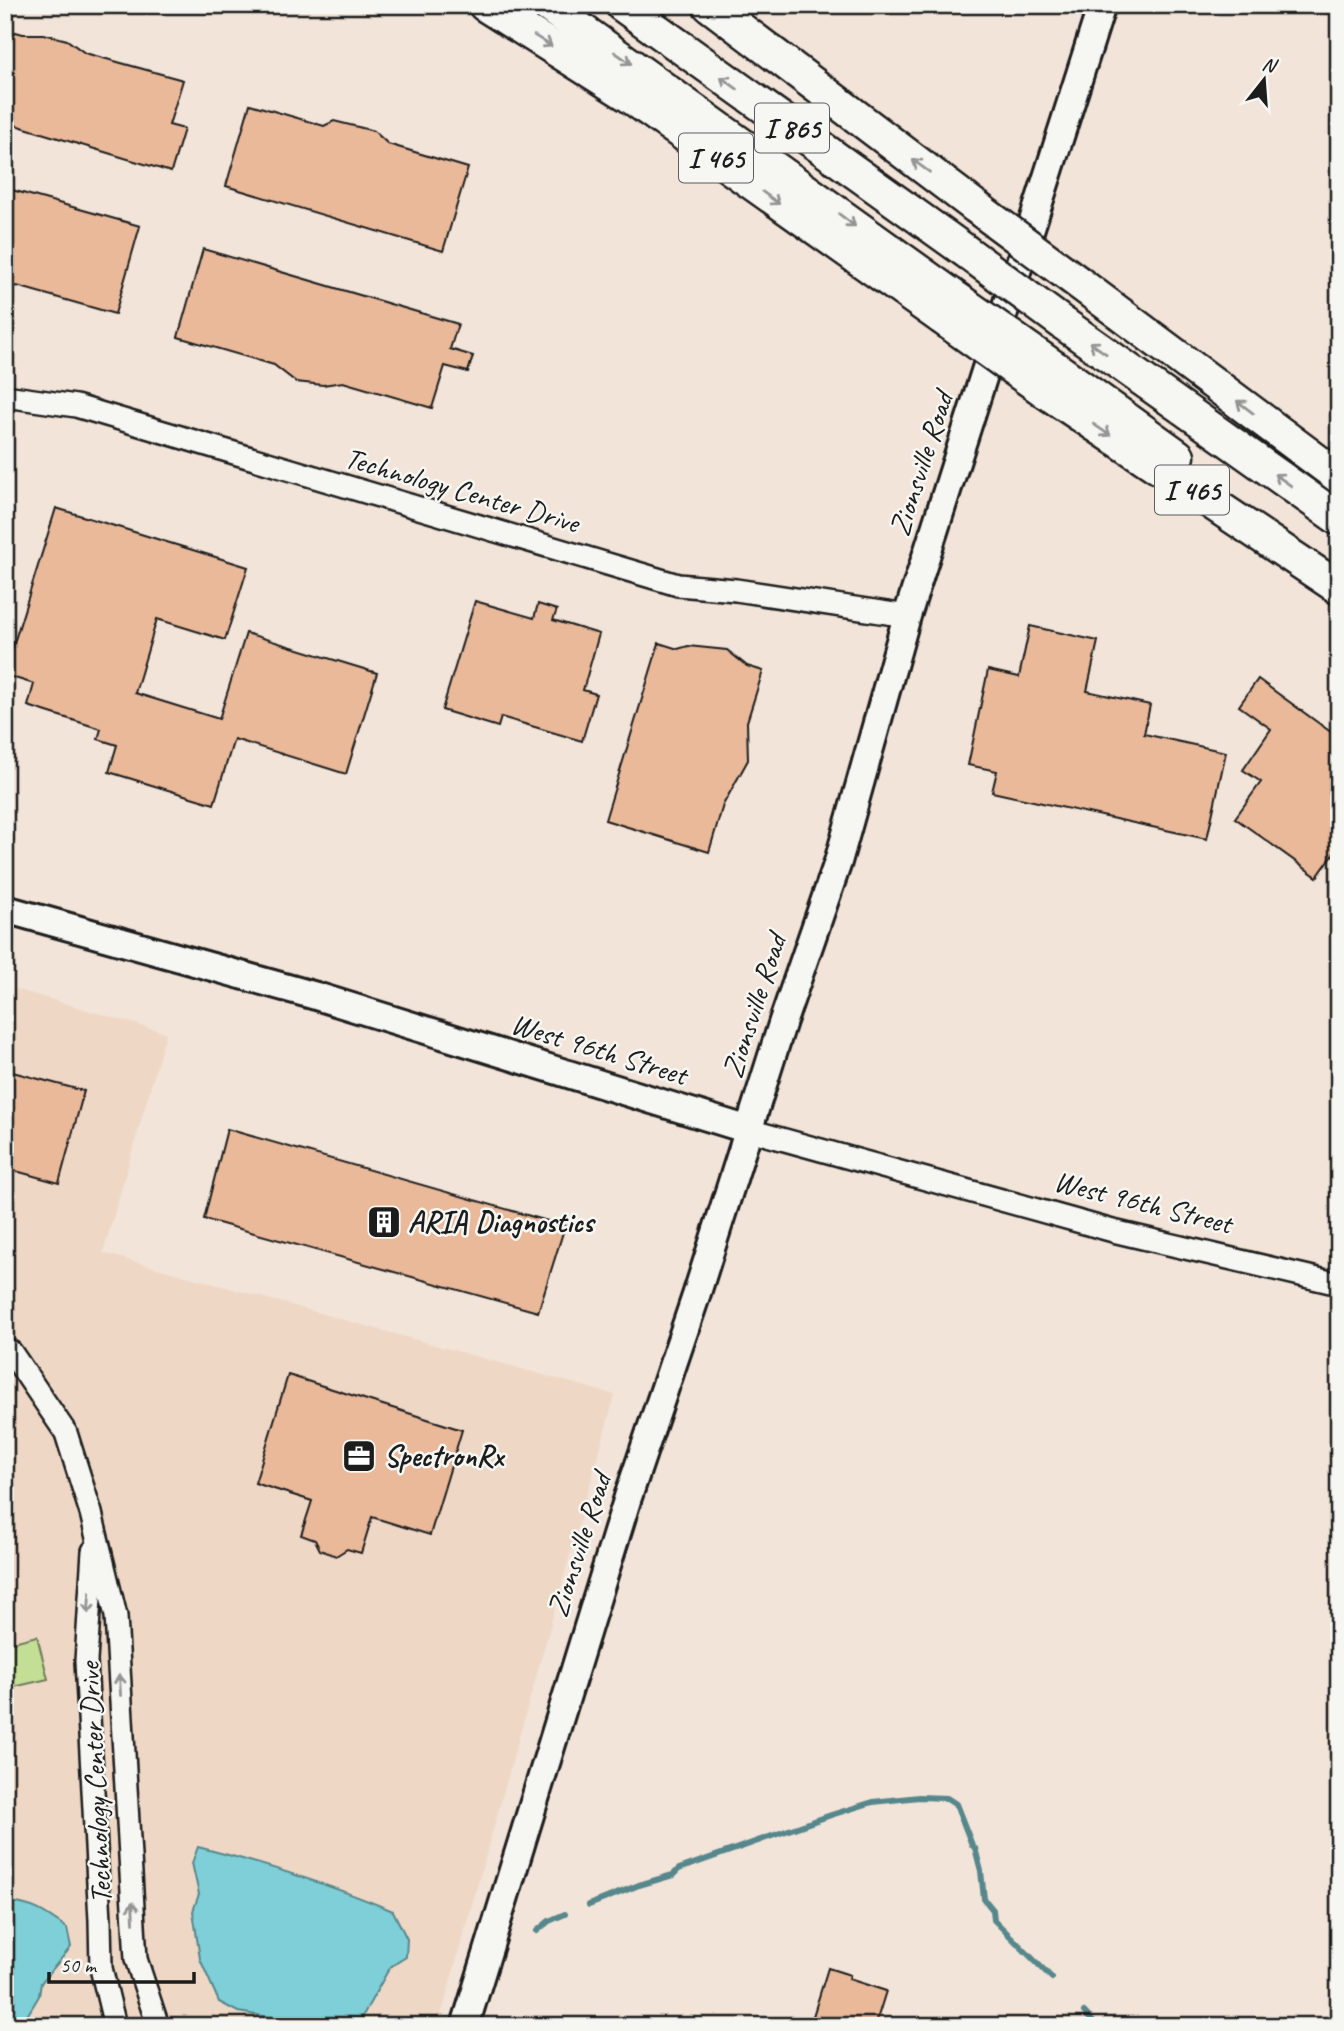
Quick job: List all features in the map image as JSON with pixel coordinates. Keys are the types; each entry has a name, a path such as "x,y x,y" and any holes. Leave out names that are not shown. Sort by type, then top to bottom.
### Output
{"highway":[{"name":"I 465","path":"485,5 628,95 945,305 1339,588"},
{"name":"I 865","path":"547,5 945,305"},
{"name":"I 865","path":"622,5 1339,519"},
{"path":"709,5 1339,477"},
{"path":"1050,380 1339,570"}],"main road":[{"name":"Zionsville Road","path":"465,2026 628,1497 838,862 907,616 1102,5"},
{"name":"West 96th Street","path":"5,909 316,996 748,1130"}],"street":[{"name":"Technology Center Drive","path":"5,396 76,406 678,585 736,590 907,616"},
{"name":"West 96th Street","path":"748,1130 1113,1231 1339,1284"},
{"name":"Technology Center Drive","path":"5,1348 11,1352 66,1433 91,1513 116,1616 135,1959 158,2026"},
{"name":"Technology Center Drive","path":"95,1535 86,1661 101,1968 115,2026"}],"shaded area":[{"path":"5,986 166,1033 103,1253 615,1395 438,2026 5,2026"}],"green space":[{"path":"37,1636 48,1679 5,1689 5,1644"}],"water":[{"path":"198,1847 297,1875 393,1911 407,1939 406,1957 390,1967 357,2026 305,2026 288,2020 238,2012 219,2002 200,1959 193,1911 199,1894 192,1863"},
{"path":"5,1901 31,1907 59,1922 67,1928 71,1947 41,1983 39,1996 21,2026 5,2026"}],"building":[{"path":"5,29 67,40 85,53 183,80 169,125 184,129 171,172 5,122"},
{"path":"250,104 324,126 334,121 374,131 388,144 468,168 443,251 226,186"},
{"path":"5,188 140,226 115,314 17,286 5,289"},
{"path":"203,249 458,324 450,349 473,356 468,372 445,366 432,408 343,382 323,385 296,382 274,365 178,337"},
{"path":"56,508 248,567 225,640 157,619 135,693 219,719 246,633 377,673 346,774 234,739 214,804 109,772 117,745 98,739 101,729 28,706 34,684 5,675 5,672"},
{"path":"475,601 534,618 538,604 557,610 553,620 599,634 583,690 596,694 582,741 501,717 498,727 442,710"},
{"path":"1030,626 1098,641 1087,691 1150,705 1144,734 1226,752 1207,839 992,792 997,771 968,765 988,670 1019,677"},
{"path":"659,643 678,649 688,646 727,650 747,666 763,671 747,722 748,760 723,805 709,852 605,820"},
{"path":"1258,679 1339,738 1339,846 1317,877 1235,818 1261,782 1243,770 1271,729 1239,706"},
{"path":"5,1070 84,1091 59,1183 5,1168"},
{"name":"ARIA Diagnostics","path":"227,1129 565,1226 538,1312 204,1219"},
{"name":"SpectronRx","path":"288,1375 462,1430 430,1535 372,1517 361,1553 347,1549 336,1556 320,1550 315,1540 301,1535 312,1501 255,1483"},
{"path":"828,1968 850,1975 849,1979 886,1991 875,2026 810,2026"}],"waterway":[{"path":"589,1905 673,1875 679,1869 873,1802 919,1797 947,1798 956,1804 975,1848 984,1899 993,1910 994,1920 1052,1978"},
{"path":"537,1931 549,1921 565,1914"},
{"path":"1084,2012 1097,2026"}],"place":[{"name":"ARIA Diagnostics","path":"384,1222"},
{"name":"SpectronRx","path":"359,1456"}]}
